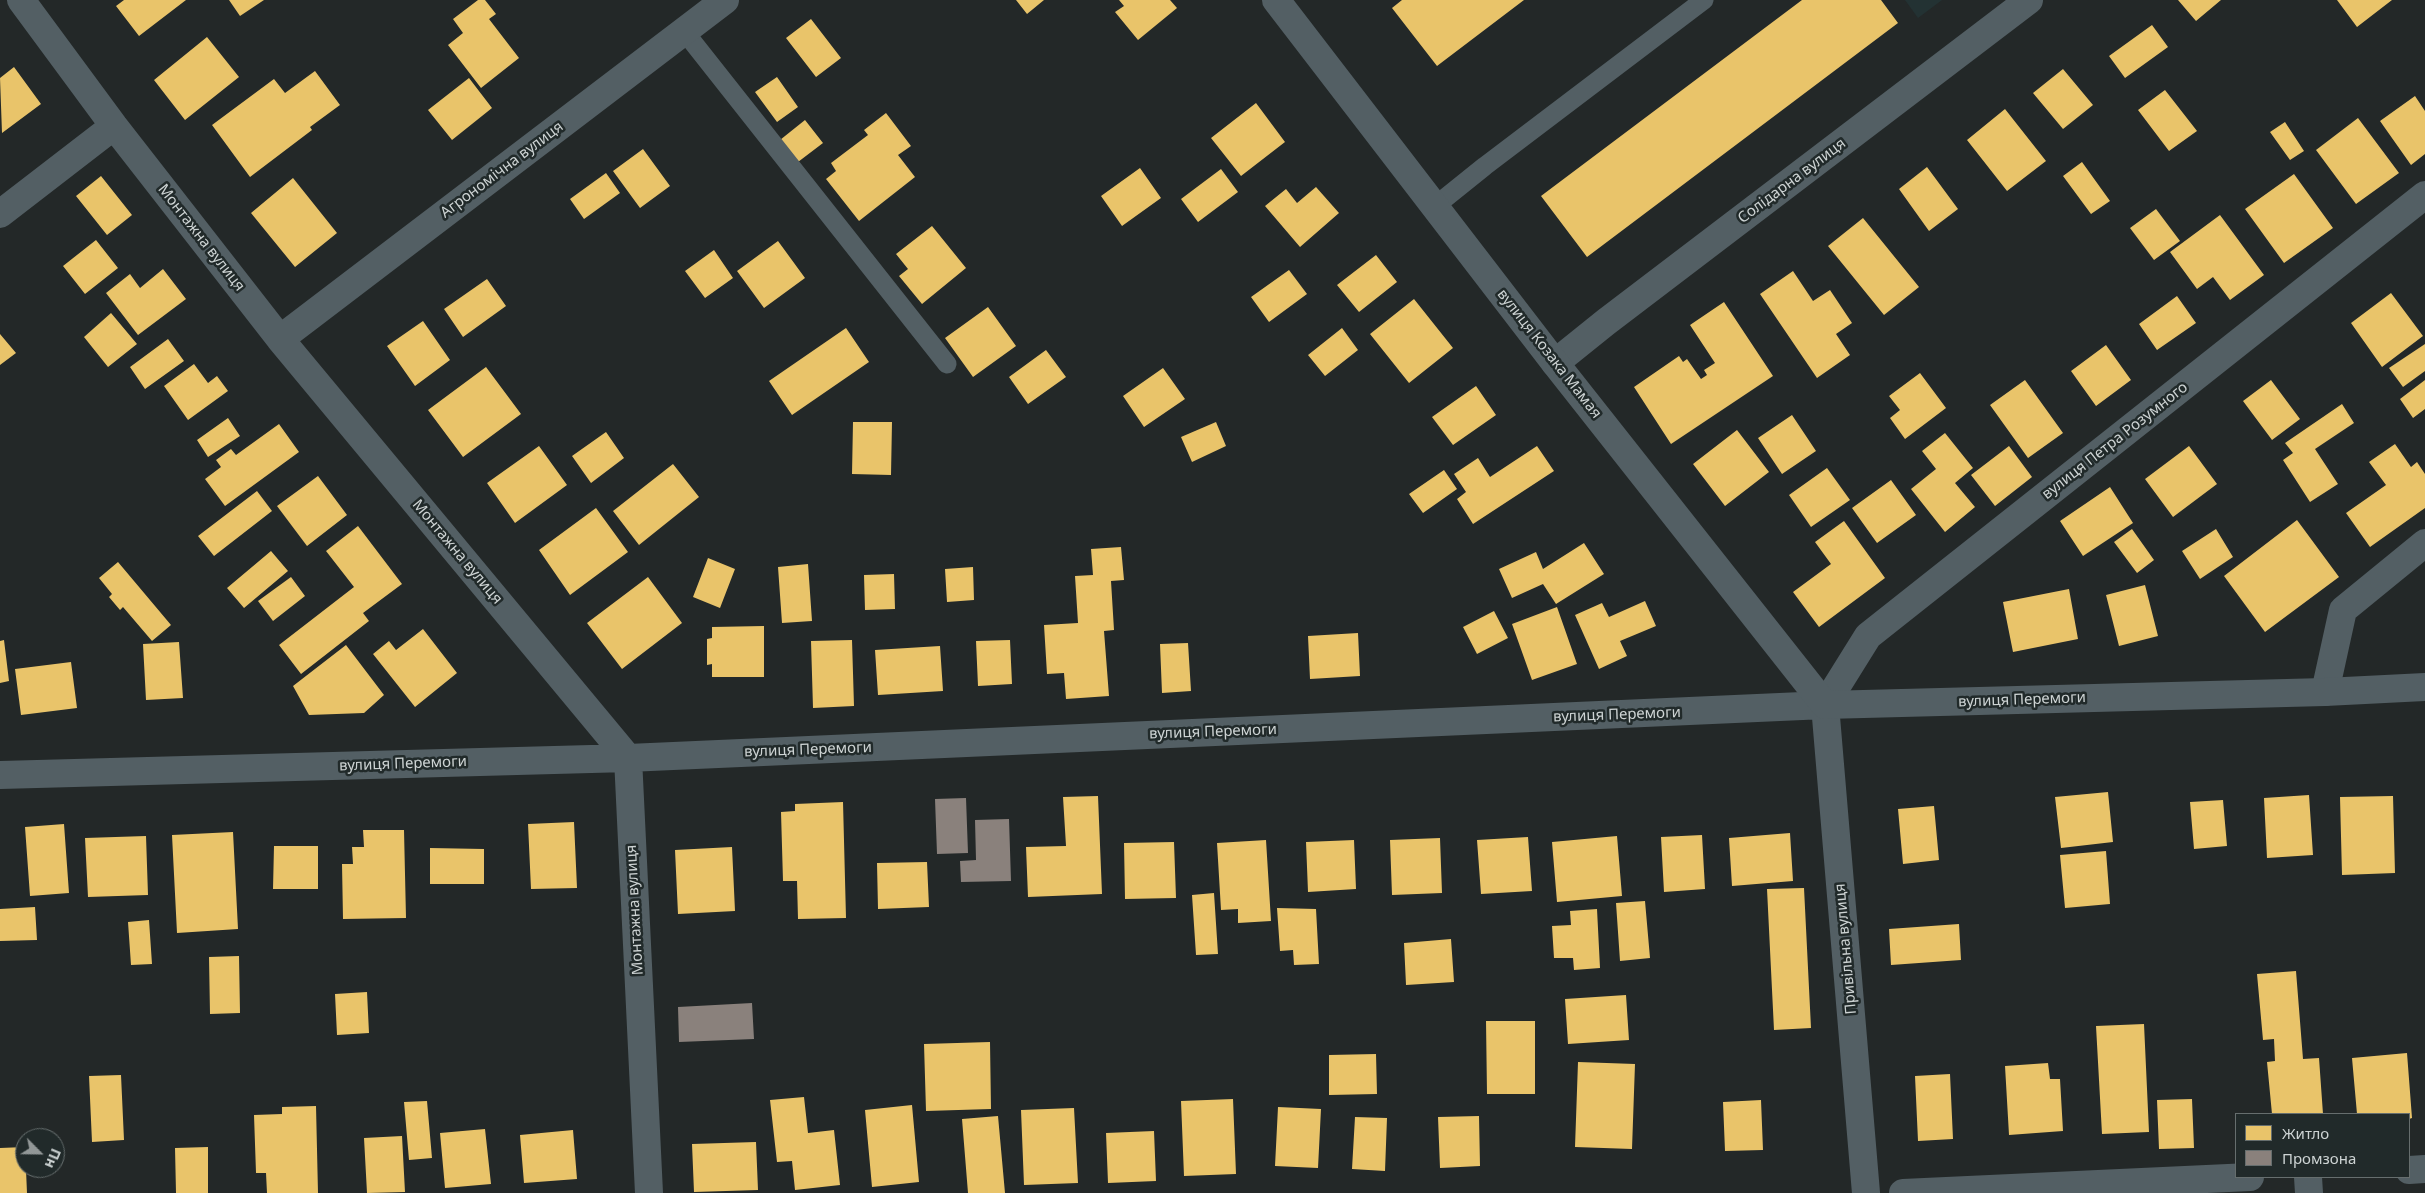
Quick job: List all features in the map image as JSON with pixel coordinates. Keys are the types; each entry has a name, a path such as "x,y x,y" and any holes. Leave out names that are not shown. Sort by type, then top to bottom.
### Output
{"street":[{"name":"Монтажна вулиця","path":"21,0 114,126 280,339 628,758 650,1193"},
{"name":"Агрономічна вулиця","path":"280,339 725,0"},
{"name":"вулиця Козака Мамая","path":"1276,0 1434,207 1825,705"},
{"name":"Солідарна вулиця","path":"1556,363 1606,322 2029,0"},
{"path":"0,214 114,126"},
{"name":"вулиця Петра Розумного","path":"1825,705 1868,636 2425,195"},
{"path":"2325,692 2343,610 2425,543"},
{"name":"вулиця Перемоги","path":"0,775 628,758 1825,705 2325,692 2425,687"},
{"name":"Привільна вулиця","path":"1825,705 1866,1193"},
{"path":"2410,1170 2425,1169"},
{"path":"1903,1193 2235,1178"},
{"path":"2308,1178 2309,1193"}],"lane":[{"path":"1434,207 1485,166 1704,0"},
{"path":"684,31 948,364"}],"shaded area":[{"path":"1905,0 1942,0 1918,18"}],"building: Житло":[{"path":"124,0 186,0 139,36 116,6"},
{"path":"229,0 264,0 240,16"},
{"path":"478,0 485,0 496,14 489,19 519,58 481,88 448,45 463,33 453,19"},
{"path":"1016,0 1044,0 1027,14"},
{"path":"1119,0 1170,0 1177,8 1138,40 1115,12 1124,6"},
{"path":"1402,0 1524,0 1437,66 1392,8"},
{"path":"1802,0 1881,0 1898,23 1587,257 1541,196"},
{"path":"2178,0 2221,0 2196,21"},
{"path":"2337,0 2392,0 2357,27"},
{"path":"811,19 841,58 816,77 786,38"},
{"path":"2152,25 2168,47 2125,78 2109,56"},
{"path":"207,37 239,77 185,120 154,80"},
{"path":"14,67 41,104 2,133 0,78"},
{"path":"2063,69 2093,105 2063,129 2033,93"},
{"path":"315,71 340,105 310,127 312,130 250,177 212,125 274,79 285,93"},
{"path":"777,77 798,107 777,122 755,92"},
{"path":"469,78 492,108 452,140 428,110"},
{"path":"2165,90 2197,131 2169,151 2138,110"},
{"path":"2415,96 2425,111 2425,154 2411,165 2380,121"},
{"path":"1256,103 1285,142 1241,176 1211,138"},
{"path":"2005,109 2046,161 2007,191 1967,140"},
{"path":"886,113 911,146 898,155 915,177 859,221 826,179 836,171 831,163 868,135 864,130"},
{"path":"2358,118 2399,173 2356,204 2316,150"},
{"path":"805,120 823,143 798,162 780,140"},
{"path":"2285,122 2304,151 2290,160 2270,132"},
{"path":"643,149 670,186 640,208 613,171"},
{"path":"2082,162 2110,201 2091,214 2063,176"},
{"path":"1927,167 1958,209 1929,231 1899,189"},
{"path":"1140,168 1161,198 1122,226 1101,196"},
{"path":"1221,169 1238,192 1198,222 1181,199"},
{"path":"606,173 620,193 584,219 570,199"},
{"path":"2294,174 2333,228 2284,263 2245,209"},
{"path":"101,176 132,215 107,235 76,196"},
{"path":"293,178 337,233 295,267 251,213"},
{"path":"1316,187 1339,213 1300,247 1265,206 1286,189 1297,203"},
{"path":"2156,209 2180,241 2154,260 2130,228"},
{"path":"2220,215 2264,275 2230,300 2213,277 2197,289 2170,252"},
{"path":"1863,218 1919,287 1884,315 1828,246"},
{"path":"932,226 966,268 922,304 899,276 908,269 896,254"},
{"path":"96,240 118,268 85,294 63,266"},
{"path":"778,241 805,278 764,308 737,271"},
{"path":"714,250 733,278 705,298 685,271"},
{"path":"1376,255 1397,282 1359,312 1337,285"},
{"path":"163,269 186,299 138,335 106,293 130,274 140,288"},
{"path":"1289,270 1307,294 1269,322 1251,297"},
{"path":"1793,271 1813,301 1830,290 1852,323 1836,334 1850,355 1817,378 1760,294"},
{"path":"487,279 506,306 463,337 444,309"},
{"path":"2391,293 2423,336 2382,367 2351,323"},
{"path":"2177,296 2196,323 2157,350 2139,324"},
{"path":"1414,299 1453,348 1409,383 1370,334"},
{"path":"1724,302 1773,376 1671,444 1634,387 1679,356 1683,362 1687,359 1701,379 1707,375 1704,370 1715,363 1690,325"},
{"path":"988,307 1016,346 973,377 945,338"},
{"path":"111,313 137,344 108,367 84,337"},
{"path":"423,321 450,360 415,386 387,346"},
{"path":"846,328 869,362 792,415 769,381"},
{"path":"1342,328 1358,350 1325,376 1308,355"},
{"path":"0,334 16,353 0,365"},
{"path":"168,339 184,361 145,389 130,367"},
{"path":"2425,344 2425,371 2403,387 2389,368"},
{"path":"2106,345 2131,380 2096,406 2071,371"},
{"path":"1046,350 1066,377 1028,404 1009,377"},
{"path":"194,364 208,383 217,376 228,391 188,420 164,386"},
{"path":"486,367 521,414 463,457 428,410"},
{"path":"1163,368 1185,399 1144,427 1123,396"},
{"path":"1920,373 1946,408 1905,439 1890,418 1900,410 1889,396"},
{"path":"2025,380 2063,433 2028,458 1990,405"},
{"path":"2271,380 2300,419 2272,440 2243,401"},
{"path":"2425,380 2425,409 2413,418 2400,399"},
{"path":"1476,386 1496,415 1453,445 1432,417"},
{"path":"2342,404 2354,423 2315,449 2338,484 2310,502 2283,460 2293,453 2285,443"},
{"path":"1792,415 1816,451 1782,474 1758,438"},
{"path":"228,418 240,436 208,457 197,440"},
{"path":"853,422 892,422 891,475 852,474"},
{"path":"1216,422 1226,446 1192,462 1181,437"},
{"path":"279,424 299,452 225,506 205,479 221,467 216,460 231,449 236,455"},
{"path":"1737,430 1769,472 1725,506 1693,464"},
{"path":"606,432 624,458 591,483 572,456"},
{"path":"1945,433 1973,468 1955,483 1975,507 1945,532 1911,489 1936,469 1922,451"},
{"path":"2395,444 2411,467 2417,462 2425,474 2425,508 2370,547 2346,513 2386,485 2369,462"},
{"path":"539,446 567,485 515,523 487,483"},
{"path":"1537,446 1554,471 1473,524 1457,499 1466,492 1454,474 1478,458 1490,477"},
{"path":"2009,446 2032,477 1995,506 1971,475"},
{"path":"2189,446 2217,484 2173,517 2145,479"},
{"path":"673,464 699,497 639,545 613,511"},
{"path":"1827,468 1850,500 1811,527 1789,495"},
{"path":"1444,470 1457,489 1423,513 1409,494"},
{"path":"318,476 347,515 307,546 277,506"},
{"path":"1891,480 1916,515 1877,543 1852,508"},
{"path":"2110,487 2133,523 2083,556 2060,521"},
{"path":"257,491 272,511 214,556 198,536"},
{"path":"596,508 628,552 570,595 539,550"},
{"path":"2297,520 2339,577 2265,632 2224,576"},
{"path":"1844,521 1885,578 1819,627 1793,592 1831,564 1815,542"},
{"path":"358,526 402,584 363,613 369,621 301,674 279,645 354,587 326,551"},
{"path":"2132,529 2154,560 2137,573 2114,542"},
{"path":"2216,529 2233,557 2200,579 2182,551"},
{"path":"1584,543 1604,574 1556,604 1543,584 1512,598 1499,569 1536,552 1543,569"},
{"path":"1121,547 1124,580 1111,581 1114,630 1104,631 1109,696 1066,699 1064,673 1047,674 1044,625 1078,623 1075,576 1093,575 1091,549"},
{"path":"271,551 288,571 244,608 227,588"},
{"path":"708,558 735,569 720,608 693,597"},
{"path":"118,562 171,625 152,641 123,607 120,610 109,597 112,594 99,578"},
{"path":"808,564 812,621 782,623 778,567"},
{"path":"973,567 974,600 947,602 945,569"},
{"path":"894,574 895,609 865,610 864,575"},
{"path":"291,577 305,596 273,621 258,601"},
{"path":"648,577 682,623 622,669 587,623"},
{"path":"2145,585 2158,636 2119,646 2106,595"},
{"path":"2069,589 2078,639 2013,652 2003,602"},
{"path":"1645,601 1656,626 1620,641 1627,656 1599,669 1575,615 1602,603 1609,617"},
{"path":"1557,607 1577,664 1532,680 1512,624"},
{"path":"1494,611 1508,638 1477,654 1463,627"},
{"path":"764,626 764,677 712,677 712,664 707,665 707,639 712,638 712,627"},
{"path":"423,629 457,673 415,707 373,654 389,641 396,650"},
{"path":"1358,633 1360,676 1310,679 1308,636"},
{"path":"4,640 9,681 0,683 0,641"},
{"path":"852,640 854,706 813,708 811,641"},
{"path":"1010,640 1012,684 978,686 976,641"},
{"path":"179,642 183,698 146,700 143,644"},
{"path":"1188,643 1191,691 1162,693 1160,644"},
{"path":"346,645 384,695 364,713 309,715 293,686"},
{"path":"940,646 943,691 878,695 875,650"},
{"path":"71,662 77,708 21,715 15,669"},
{"path":"2108,792 2113,842 2061,848 2055,797"},
{"path":"2309,795 2313,855 2267,858 2264,798"},
{"path":"1098,796 1102,894 1028,897 1026,847 1066,846 1063,797"},
{"path":"2393,796 2395,873 2342,875 2340,797"},
{"path":"2223,800 2227,846 2194,849 2190,802"},
{"path":"843,802 846,918 798,919 797,881 783,881 781,812 795,811 795,804"},
{"path":"1934,806 1939,860 1903,864 1898,809"},
{"path":"574,822 577,888 531,889 528,824"},
{"path":"64,824 69,893 30,896 25,827"},
{"path":"363,830 404,830 406,918 343,919 342,864 353,864 352,847 364,847"},
{"path":"233,832 238,929 177,933 172,835"},
{"path":"1790,833 1793,881 1732,886 1729,838"},
{"path":"1702,835 1705,889 1664,892 1661,837"},
{"path":"146,836 148,895 88,897 85,838"},
{"path":"1617,836 1622,896 1557,902 1552,842"},
{"path":"1528,837 1532,891 1481,894 1477,840"},
{"path":"1440,838 1442,893 1392,895 1390,840"},
{"path":"1266,840 1271,921 1238,923 1238,909 1221,910 1217,843"},
{"path":"1354,840 1356,889 1308,892 1306,842"},
{"path":"1174,842 1176,898 1125,899 1124,843"},
{"path":"274,846 318,846 318,889 273,889"},
{"path":"732,847 735,911 678,914 675,850"},
{"path":"430,848 484,849 484,884 430,884"},
{"path":"2106,851 2110,904 2065,908 2060,855"},
{"path":"927,862 929,907 878,909 877,863"},
{"path":"1804,888 1811,1028 1774,1030 1767,889"},
{"path":"1214,893 1218,954 1196,955 1192,895"},
{"path":"1645,901 1650,958 1620,961 1616,903"},
{"path":"35,907 37,940 0,941 0,909"},
{"path":"1277,908 1316,909 1319,964 1294,965 1293,950 1280,951"},
{"path":"1597,909 1600,968 1574,970 1573,958 1554,958 1552,926 1571,925 1570,911"},
{"path":"149,920 152,964 131,965 128,922"},
{"path":"1959,924 1961,960 1891,965 1889,929"},
{"path":"1451,939 1454,982 1406,985 1404,943"},
{"path":"239,956 240,1013 210,1014 209,957"},
{"path":"2296,971 2303,1059 2319,1058 2323,1113 2272,1113 2267,1062 2275,1061 2274,1039 2263,1040 2257,974"},
{"path":"367,992 369,1033 337,1035 335,994"},
{"path":"1626,995 1629,1040 1568,1044 1565,999"},
{"path":"1486,1021 1535,1021 1535,1094 1487,1094"},
{"path":"2144,1024 2149,1132 2102,1134 2096,1026"},
{"path":"990,1042 991,1109 926,1111 924,1044"},
{"path":"2407,1053 2412,1118 2410,1119 2410,1113 2357,1113 2352,1058"},
{"path":"1376,1054 1377,1094 1329,1095 1329,1055"},
{"path":"1578,1062 1635,1064 1632,1149 1575,1147"},
{"path":"2048,1063 2050,1079 2060,1079 2063,1131 2009,1135 2005,1066"},
{"path":"1950,1074 1953,1139 1918,1141 1915,1076"},
{"path":"121,1075 124,1140 92,1142 89,1076"},
{"path":"804,1097 808,1133 834,1130 840,1185 795,1190 792,1161 777,1162 770,1100"},
{"path":"1233,1099 1236,1174 1184,1176 1181,1101"},
{"path":"2192,1099 2194,1148 2159,1149 2157,1100"},
{"path":"1761,1100 1763,1150 1725,1151 1723,1102"},
{"path":"427,1101 432,1158 409,1160 404,1102"},
{"path":"912,1105 919,1182 872,1187 865,1110"},
{"path":"316,1106 318,1193 267,1193 266,1173 256,1173 254,1115 282,1114 282,1107"},
{"path":"1278,1107 1321,1109 1318,1168 1275,1166"},
{"path":"1074,1108 1078,1183 1024,1185 1021,1110"},
{"path":"998,1116 1005,1193 968,1193 962,1119"},
{"path":"1479,1116 1480,1166 1440,1168 1438,1117"},
{"path":"1355,1117 1387,1118 1385,1171 1352,1169"},
{"path":"485,1129 491,1184 445,1188 440,1133"},
{"path":"573,1130 577,1179 524,1183 520,1135"},
{"path":"1154,1131 1156,1181 1108,1183 1106,1133"},
{"path":"402,1136 405,1192 367,1193 364,1138"},
{"path":"756,1142 758,1190 694,1192 692,1144"},
{"path":"15,1147 15,1178 26,1178 27,1193 0,1193 0,1148"},
{"path":"208,1147 208,1193 176,1193 175,1148"}],"building: Промзона":[{"path":"966,798 968,853 937,854 935,799"},
{"path":"1009,819 1011,881 961,882 960,861 976,860 975,820"},
{"path":"752,1003 754,1039 679,1042 678,1007"}]}
